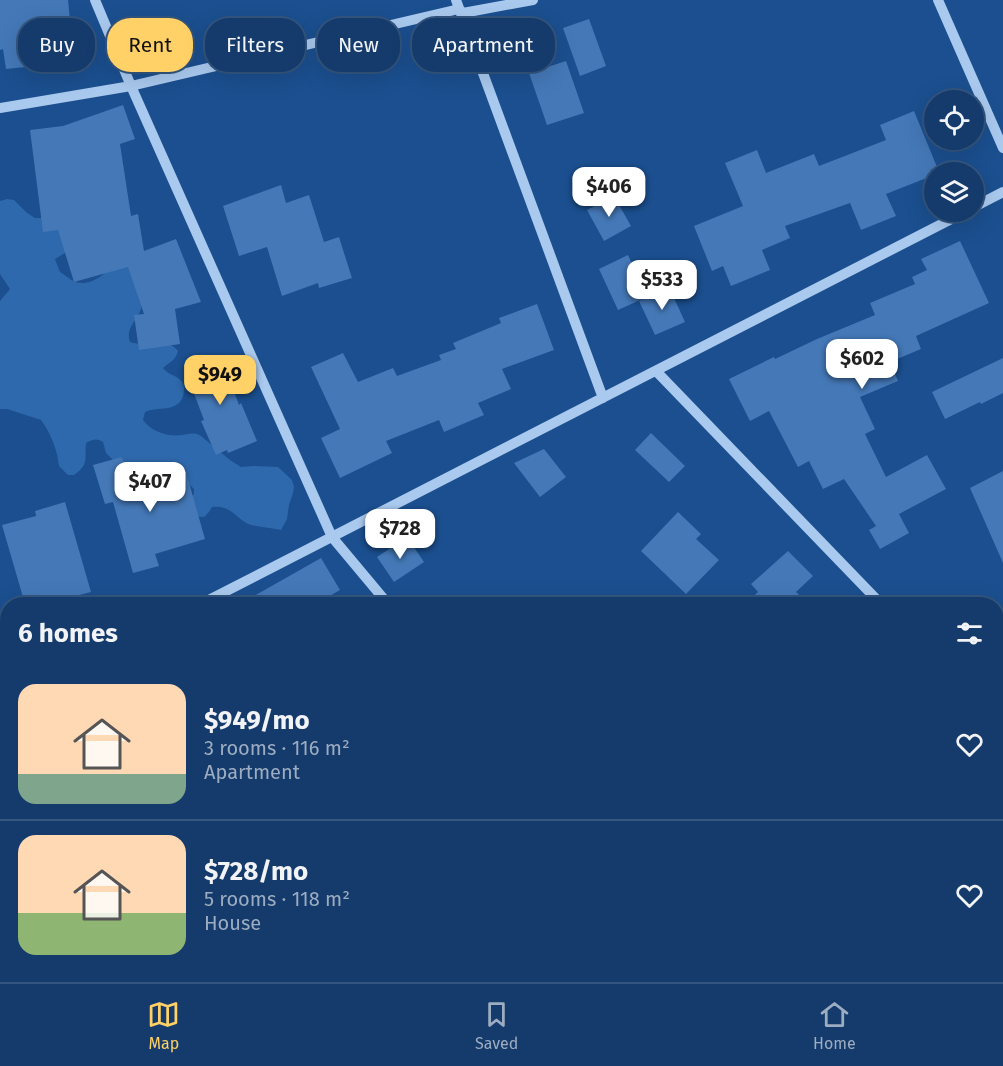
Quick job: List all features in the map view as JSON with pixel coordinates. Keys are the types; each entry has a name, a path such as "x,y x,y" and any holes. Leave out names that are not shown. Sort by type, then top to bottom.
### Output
{"street":[{"path":"95,0 130,86 332,537 382,597"},
{"path":"458,4 463,13 533,0"},
{"path":"938,0 1003,148"},
{"path":"0,108 130,86 458,4"},
{"path":"458,4 603,398"},
{"path":"984,202 1003,192"},
{"path":"215,597 946,222"},
{"path":"656,371 874,597"}],"shaded area":[{"path":"14,200 35,218 47,218 66,226 65,253 55,259 60,272 74,281 83,283 91,281 107,272 132,248 144,250 147,255 141,309 130,329 130,342 162,343 173,346 178,351 177,354 163,368 180,380 184,389 183,396 177,405 145,412 143,420 151,428 166,434 199,435 241,467 278,467 292,480 294,487 287,519 281,530 251,525 229,510 219,507 212,507 204,517 193,516 190,499 194,494 194,489 185,480 175,474 169,476 161,485 150,489 140,483 133,474 117,466 106,453 103,442 99,440 86,443 84,464 74,475 68,475 59,466 53,442 41,420 7,409 0,409 0,301 10,289 0,274 0,201"}],"building":[{"path":"0,0 68,0 70,18 18,18 18,68 6,69 3,49 0,50"},
{"path":"589,19 606,66 580,76 563,28"},
{"path":"566,61 584,113 547,125 529,73 555,72 555,65"},
{"path":"123,105 135,139 120,144 131,216 138,214 144,251 176,239 201,302 175,309 180,344 139,350 134,315 144,314 128,267 74,282 58,230 43,232 30,130 63,126"},
{"path":"914,111 924,135 924,150 930,150 935,162 924,162 924,179 886,194 896,216 861,230 850,203 785,226 790,238 762,250 770,270 731,286 723,266 712,271 694,226 743,206 725,163 757,150 766,173 814,154 819,166 886,140 880,125"},
{"path":"281,185 286,203 309,195 324,242 339,237 352,278 319,288 318,283 282,296 267,247 239,256 223,206"},
{"path":"614,196 631,226 604,241 587,210"},
{"path":"960,241 989,303 916,336 921,349 890,362 898,381 860,397 875,429 865,434 886,477 927,455 946,489 899,514 909,533 880,549 869,530 876,526 844,479 823,489 809,461 798,467 769,411 750,421 729,379 774,357 775,359 875,315 870,303 915,284 912,277 927,270 921,259"},
{"path":"628,255 647,297 618,310 599,269"},
{"path":"669,287 685,322 655,335 639,301"},
{"path":"537,304 554,350 502,369 511,389 478,403 484,415 444,432 439,420 386,441 392,453 340,478 321,438 340,429 311,367 343,353 358,382 393,368 397,376 441,360 439,355 456,349 453,343 501,323 499,318"},
{"path":"221,355 239,405 241,403 257,441 228,453 227,450 216,455 201,421 204,420 184,367"},
{"path":"1003,358 1003,393 945,419 932,392"},
{"path":"651,433 685,466 669,482 635,450"},
{"path":"544,449 566,477 540,497 514,463"},
{"path":"122,457 131,487 186,472 205,539 155,554 159,566 133,573 113,502 105,504 93,465"},
{"path":"1003,471 1003,563 970,488"},
{"path":"65,502 91,592 72,597 23,597 2,525 36,516 35,511"},
{"path":"678,512 701,534 696,539 719,560 686,594 641,551"},
{"path":"407,537 424,562 394,582 377,557"},
{"path":"788,551 813,576 796,592 801,597 753,597 758,592 751,584"},
{"path":"321,558 340,590 328,597 252,597"}]}
